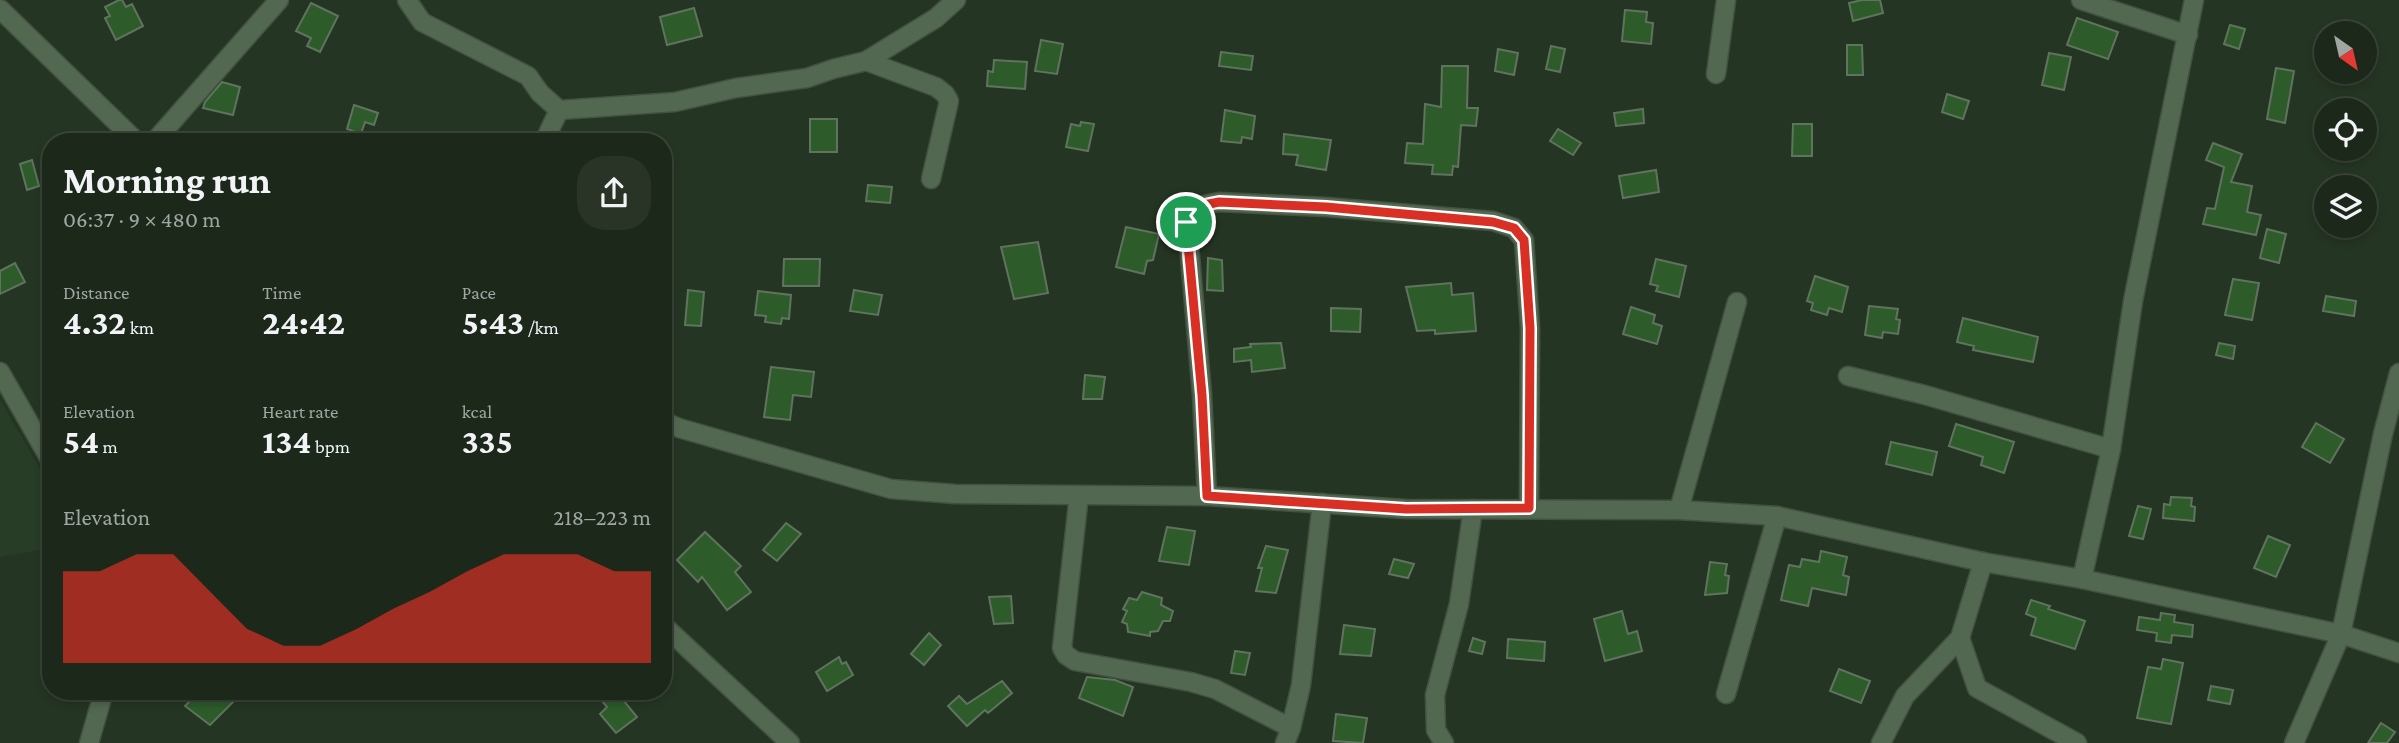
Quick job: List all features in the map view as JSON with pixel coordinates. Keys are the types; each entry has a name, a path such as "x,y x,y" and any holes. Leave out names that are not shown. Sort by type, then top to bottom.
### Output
{"street":[{"path":"162,133 279,0"},
{"path":"407,0 422,22 528,76 540,93 559,110 675,102 737,88 796,81 866,61 936,18 956,0"},
{"path":"1716,74 1726,0"},
{"path":"2081,0 2188,35"},
{"path":"2082,579 2111,449 2133,301 2194,0"},
{"path":"0,9 128,133"},
{"path":"866,61 936,87 949,101 931,179"},
{"path":"548,133 559,110"},
{"path":"1207,496 1201,382 1186,222 1199,206 1219,202 1339,208 1493,222 1514,228 1524,240 1530,328 1529,508"},
{"path":"1679,510 1737,302"},
{"path":"0,372 42,445"},
{"path":"2294,743 2340,634 2382,434 2399,373"},
{"path":"1848,376 1925,394 2111,449"},
{"path":"672,425 891,489 955,494 1207,496 1406,509 1679,510 1777,516 1983,562 2082,579 2340,634 2399,653"},
{"path":"1079,495 1062,648 1066,655 1075,661 1191,682 1215,689 1288,736 1301,685 1322,503"},
{"path":"1444,743 1436,730 1435,695 1459,604 1473,509"},
{"path":"1726,694 1777,516"},
{"path":"1881,743 1905,696 1960,638 1983,562"},
{"path":"672,633 790,743"},
{"path":"1960,638 1978,688 2077,743"},
{"path":"89,743 101,700"}],"shaded area":[{"path":"0,400 42,472 42,550 0,557"}],"building":[{"path":"122,0 126,7 132,4 143,26 116,40 105,18 110,16 105,7"},
{"path":"1880,0 1883,13 1853,21 1849,3"},
{"path":"311,3 338,16 320,52 307,46 311,38 296,31"},
{"path":"694,8 702,36 667,45 660,17"},
{"path":"1625,10 1647,12 1646,22 1653,23 1651,44 1622,41"},
{"path":"2077,18 2118,32 2108,59 2067,45"},
{"path":"2230,25 2245,29 2239,49 2224,44"},
{"path":"1041,40 1063,44 1057,74 1035,71"},
{"path":"1847,45 1862,45 1863,75 1847,75"},
{"path":"1551,46 1565,49 1560,72 1546,69"},
{"path":"1498,49 1518,53 1514,75 1495,71"},
{"path":"1221,52 1253,56 1251,70 1219,66"},
{"path":"2049,53 2071,57 2064,90 2042,85"},
{"path":"994,60 1027,62 1025,89 987,86 988,71 993,72"},
{"path":"1442,66 1468,66 1467,108 1478,108 1476,126 1461,125 1458,167 1453,166 1452,175 1432,174 1433,165 1405,163 1407,143 1423,144 1425,104 1441,107"},
{"path":"2276,68 2294,71 2285,123 2267,119"},
{"path":"222,82 240,87 233,115 203,108"},
{"path":"1947,94 1969,101 1963,119 1942,112"},
{"path":"354,105 378,113 374,125 365,122 361,133 347,129"},
{"path":"1643,109 1644,123 1616,126 1614,113"},
{"path":"1225,110 1255,116 1252,139 1242,137 1241,143 1221,141"},
{"path":"810,119 837,119 837,152 810,152"},
{"path":"1081,122 1094,124 1088,151 1066,147 1071,124 1080,126"},
{"path":"1793,124 1812,124 1812,156 1792,156"},
{"path":"1558,129 1581,143 1573,155 1550,141"},
{"path":"1284,134 1331,140 1326,170 1296,165 1298,155 1283,154"},
{"path":"2213,143 2242,154 2231,182 2252,186 2247,212 2261,215 2256,235 2203,224 2207,208 2215,209 2224,167 2206,160"},
{"path":"32,160 39,186 27,190 20,164"},
{"path":"1656,170 1659,192 1623,198 1619,176"},
{"path":"868,185 892,187 890,203 866,201"},
{"path":"1126,227 1159,234 1153,260 1147,261 1144,274 1116,267"},
{"path":"2267,229 2286,234 2279,263 2260,258"},
{"path":"1038,242 1048,293 1014,299 1001,247"},
{"path":"1208,258 1222,260 1223,291 1207,290"},
{"path":"784,259 820,259 819,286 783,286"},
{"path":"1656,259 1686,266 1679,297 1656,291 1658,286 1650,284"},
{"path":"15,263 25,282 0,294 0,271"},
{"path":"1815,276 1848,287 1842,312 1829,308 1827,315 1811,310 1813,303 1807,301"},
{"path":"2233,279 2259,283 2252,320 2225,315"},
{"path":"1451,283 1452,295 1473,293 1476,331 1435,334 1435,330 1417,331 1406,287"},
{"path":"688,290 704,292 701,326 685,325"},
{"path":"854,290 882,295 878,315 850,311"},
{"path":"758,291 791,295 789,319 782,318 781,324 765,322 766,316 755,315"},
{"path":"2326,296 2356,301 2354,316 2323,311"},
{"path":"1869,306 1898,309 1898,334 1883,332 1882,338 1865,335"},
{"path":"1631,307 1655,315 1653,323 1662,326 1657,344 1623,334"},
{"path":"1331,308 1361,309 1360,332 1331,331"},
{"path":"1963,318 2038,337 2033,362 1973,350 1974,346 1957,342"},
{"path":"1281,343 1285,368 1252,372 1251,360 1234,362 1234,349 1251,347 1250,344"},
{"path":"2219,343 2235,346 2233,359 2216,355"},
{"path":"771,367 814,372 811,397 793,395 790,420 764,417"},
{"path":"1085,375 1105,377 1102,399 1083,399"},
{"path":"2316,423 2344,439 2330,463 2302,447"},
{"path":"1956,424 2014,442 2004,473 1981,465 1983,457 1949,446"},
{"path":"1891,442 1937,452 1932,475 1886,464"},
{"path":"2171,497 2192,498 2191,506 2195,507 2194,521 2163,518 2164,504 2170,505"},
{"path":"2138,506 2151,509 2143,539 2129,536"},
{"path":"786,523 801,534 777,561 763,550"},
{"path":"1167,527 1195,531 1189,565 1159,561"},
{"path":"705,532 741,566 735,572 751,592 727,610 702,577 698,582 677,560"},
{"path":"2268,536 2290,545 2276,577 2254,568"},
{"path":"1266,546 1288,550 1276,593 1256,591 1262,568 1258,568"},
{"path":"1821,551 1847,557 1843,575 1849,577 1846,595 1812,588 1808,606 1781,600 1789,565 1800,567 1802,559 1819,562"},
{"path":"1394,559 1414,564 1408,578 1389,574"},
{"path":"1710,562 1727,564 1727,593 1705,595"},
{"path":"1142,592 1162,598 1161,605 1173,611 1170,621 1163,621 1158,631 1150,632 1150,636 1128,632 1127,624 1122,622 1127,611 1123,609 1129,598 1137,600"},
{"path":"1011,596 1013,623 994,624 989,597"},
{"path":"2031,600 2050,606 2048,609 2085,621 2075,649 2031,635 2036,618 2026,614"},
{"path":"1622,611 1628,634 1637,631 1642,651 1605,661 1594,619"},
{"path":"2161,613 2175,615 2174,622 2193,625 2192,637 2172,635 2171,643 2156,641 2157,633 2137,630 2139,617 2160,620"},
{"path":"1344,625 1375,629 1371,656 1340,654"},
{"path":"929,633 941,645 924,665 911,654"},
{"path":"1473,638 1485,642 1482,654 1469,651"},
{"path":"1508,639 1545,642 1544,661 1507,658"},
{"path":"1235,651 1250,653 1245,675 1231,673"},
{"path":"839,657 842,664 846,662 853,675 827,691 816,672"},
{"path":"2163,659 2183,663 2171,724 2137,718 2148,667 2161,669"},
{"path":"1839,669 1870,681 1861,703 1830,691"},
{"path":"1087,677 1115,680 1133,687 1123,716 1079,698"},
{"path":"1002,681 1012,693 988,713 985,710 967,726 948,706 959,696 967,704"},
{"path":"2211,686 2233,690 2230,704 2208,700"},
{"path":"191,700 235,700 210,725 185,706"},
{"path":"601,700 623,700 637,717 616,733 600,714 607,707"},
{"path":"1336,714 1367,718 1363,743 1333,741"},
{"path":"2381,723 2395,732 2387,743 2368,743"}],"route":[{"path":"1219,202 1326,207 1493,222 1514,228 1524,240 1530,328 1529,508 1406,509 1207,496 1196,316 1186,222 1199,206 1219,202"}]}
